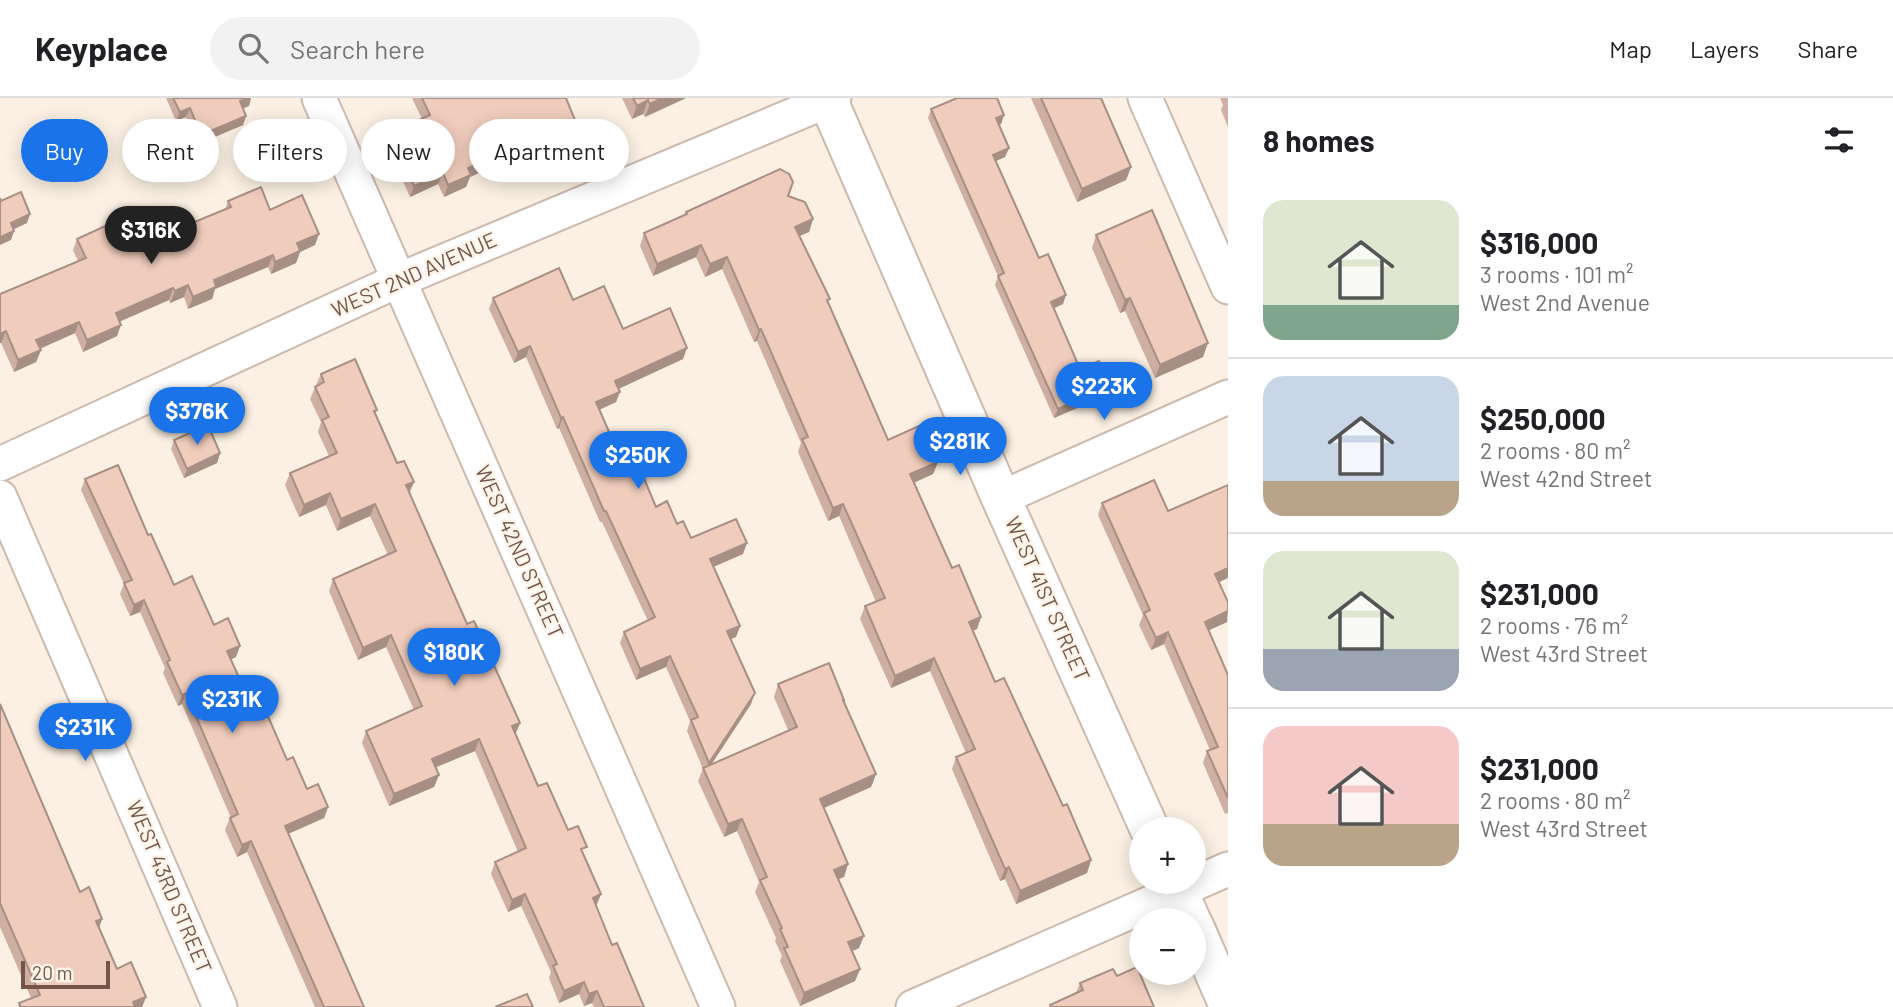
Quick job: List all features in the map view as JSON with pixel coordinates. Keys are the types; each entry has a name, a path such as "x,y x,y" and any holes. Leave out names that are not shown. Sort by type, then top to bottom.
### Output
{"street":[{"name":"WEST 42ND STREET","path":"319,98 718,1007"},
{"path":"1145,98 1228,287"},
{"name":"WEST 2ND AVENUE","path":"0,464 399,280 830,99"},
{"name":"WEST 41ST STREET","path":"830,99 1001,498 1144,817"},
{"path":"1001,498 1228,397"},
{"name":"WEST 43RD STREET","path":"0,497 220,1007"},
{"path":"913,1007 1181,898 1228,869"},
{"path":"1206,954 1228,1004"}],"building":[{"path":"173,98 248,98 240,101 246,116 233,119 233,121 219,127 219,119 194,119 190,108 180,112"},
{"path":"422,98 566,98 575,119 469,119 469,176 455,182 455,119 421,119 430,115"},
{"path":"633,98 662,98 650,104 648,100 637,106"},
{"path":"957,98 997,98 1004,115 996,118 1009,148 993,155 1039,258 1048,254 1066,295 1051,302 1080,369 1099,361 1110,385 1058,409 998,276 1004,273 931,109"},
{"path":"1041,98 1101,98 1131,167 1082,189"},
{"path":"780,169 789,174 793,182 788,196 805,202 813,219 795,227 830,299 827,300 888,440 921,425 938,462 910,474 952,568 959,565 981,617 969,622 995,682 1004,678 1063,806 1067,804 1091,860 1020,891 1009,867 1005,869 956,757 975,749 934,658 895,676 865,606 885,598 843,504 833,508 802,439 808,437 727,257 710,264 701,245 657,264 644,233"},
{"path":"261,187 270,210 302,195 319,234 297,243 300,251 275,262 273,255 214,280 216,287 193,297 188,285 175,291 173,288 116,313 121,325 87,340 79,322 36,340 41,350 18,360 6,331 0,334 0,294 86,258 77,239 116,221 121,231 172,208 180,228 231,207 228,201"},
{"path":"21,192 30,214 11,223 14,231 0,237 0,198 1,201"},
{"path":"1152,210 1208,343 1160,365 1130,298 1125,300 1096,235"},
{"path":"559,268 573,300 604,286 623,329 670,308 687,348 615,381 620,392 596,402 617,450 630,445 656,507 667,501 677,524 683,521 691,538 736,519 747,543 710,559 740,626 727,631 755,693 709,763 691,720 698,717 670,656 640,669 624,632 655,617 530,346 518,352 493,298"},
{"path":"355,359 397,463 404,461 414,482 406,485 467,624 474,621 520,723 512,726 538,786 547,783 568,830 578,826 587,847 581,849 601,894 593,898 612,945 617,943 644,1007 604,1007 597,991 589,994 584,982 564,991 553,966 557,964 525,894 512,900 495,862 526,848 479,739 432,759 439,775 394,794 366,731 422,706 391,635 363,648 333,579 396,551 375,504 341,519 330,493 304,505 290,473 337,453 322,420 329,417 315,387 324,382 321,374"},
{"path":"208,425 220,453 187,469 174,440"},
{"path":"118,465 148,535 151,534 174,585 192,576 214,625 228,618 240,646 227,651 254,711 264,707 287,760 293,757 307,789 318,784 328,807 285,826 364,1007 324,1007 251,841 242,845 230,818 238,814 186,693 182,695 167,662 170,660 144,600 134,605 124,583 132,580 85,479"},
{"path":"1154,480 1168,511 1228,485 1228,568 1215,574 1228,602 1228,611 1205,622 1228,675 1228,798 1207,751 1218,747 1168,632 1156,638 1144,613 1150,610 1102,503"},
{"path":"829,663 876,774 820,799 848,864 834,870 864,936 848,942 860,969 804,993 784,948 788,947 780,929 782,928 760,880 767,877 742,819 728,824 703,768 797,727 778,684"},
{"path":"0,704 80,892 89,887 102,919 96,921 117,969 131,962 146,997 133,1002 135,1007 21,1007 19,1003 40,995 0,903"},
{"path":"1113,969 1117,976 1129,971 1129,985 1145,985 1154,1007 1050,1005 1083,990 1080,983"},
{"path":"527,994 533,1007 495,1007"}]}
